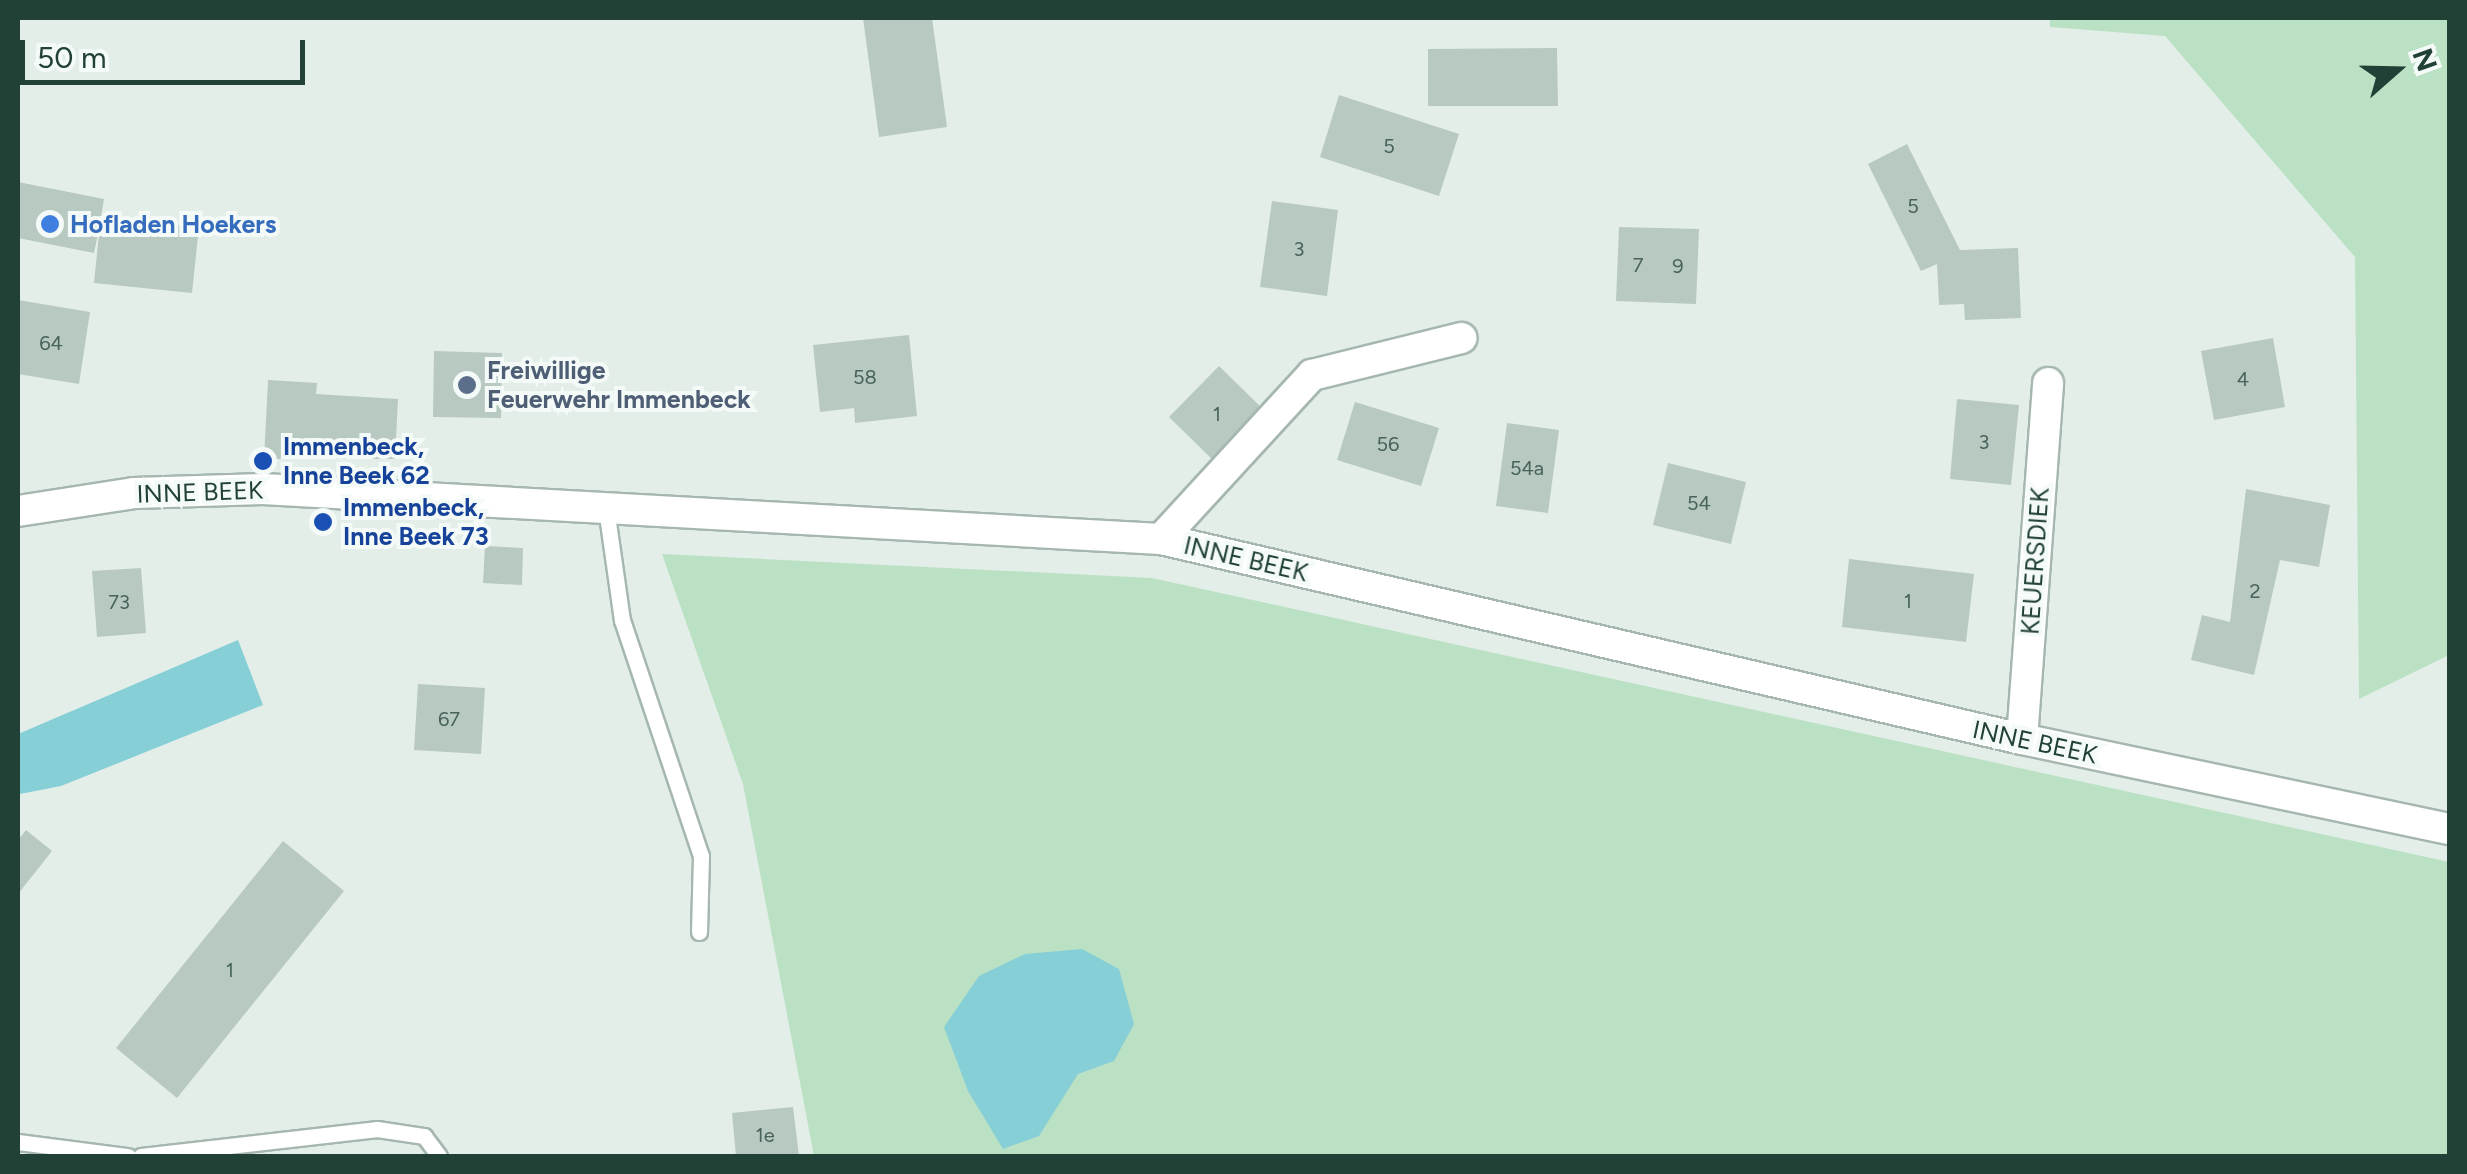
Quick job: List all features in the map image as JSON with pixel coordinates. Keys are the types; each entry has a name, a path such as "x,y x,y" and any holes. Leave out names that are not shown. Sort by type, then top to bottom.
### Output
{"street":[{"path":"1161,539 1312,375 1462,338"},
{"name":"KEUERSDIEK","path":"2022,740 2048,383"},
{"name":"INNE BEEK","path":"18,510 134,493 264,489 1161,539 2022,740 2450,829"}],"lane":[{"path":"606,508 622,620 701,856 699,932"},
{"path":"141,1156 376,1129 424,1136 440,1156"},
{"path":"18,1142 128,1156"}],"green space":[{"path":"2050,18 2449,18 2449,655 2359,699 2355,257 2165,36 2050,27"},
{"path":"662,554 1152,578 2449,862 2449,1156 814,1156 743,784"}],"water":[{"path":"238,640 263,705 61,786 20,794 18,734"},
{"path":"1082,949 1119,969 1134,1024 1114,1061 1078,1074 1039,1136 1003,1149 968,1091 944,1027 979,976 1025,954"}],"building":[{"path":"863,18 932,18 947,127 879,137"},
{"path":"1557,48 1558,106 1428,106 1428,49"},
{"path":"1339,95 1459,134 1439,196 1320,157"},
{"path":"1907,144 1960,250 2018,248 2021,318 1965,320 1964,304 1939,305 1937,264 1921,271 1868,164"},
{"path":"18,182 104,199 101,217 199,227 192,293 94,283 100,224 94,253 18,238"},
{"path":"1272,201 1338,210 1327,296 1260,287"},
{"path":"1619,227 1699,229 1696,304 1616,301"},
{"path":"18,300 90,312 79,384 18,374"},
{"path":"909,335 917,416 855,423 854,408 820,412 813,345"},
{"path":"2273,338 2285,407 2214,420 2201,351"},
{"name":"Freiwillige Feuerwehr Immenbeck","path":"434,351 502,353 501,418 433,417"},
{"path":"1219,366 1265,411 1215,462 1169,417"},
{"path":"268,380 317,383 316,394 398,399 395,459 264,459"},
{"path":"1957,399 2019,405 2011,485 1950,479"},
{"path":"1355,402 1439,428 1421,486 1337,460"},
{"path":"1507,423 1559,430 1548,513 1496,506"},
{"path":"1668,463 1746,482 1731,544 1653,525"},
{"path":"2246,489 2330,505 2319,567 2280,560 2254,675 2191,660 2202,615 2230,622"},
{"path":"485,546 523,548 522,585 483,583"},
{"path":"1849,559 1974,574 1966,642 1842,627"},
{"path":"141,568 146,633 97,637 92,571"},
{"path":"418,684 485,688 481,754 414,750"},
{"path":"26,830 52,851 18,894 18,840"},
{"path":"283,841 344,891 177,1098 116,1048"},
{"path":"793,1107 799,1156 736,1156 732,1113"}],"place":[{"name":"Hofladen Hoekers","path":"50,224"},
{"name":"Freiwillige Feuerwehr Immenbeck","path":"467,385"},
{"name":"Immenbeck, Inne Beek 62","path":"263,461"},
{"name":"Immenbeck, Inne Beek 73","path":"323,522"}]}
